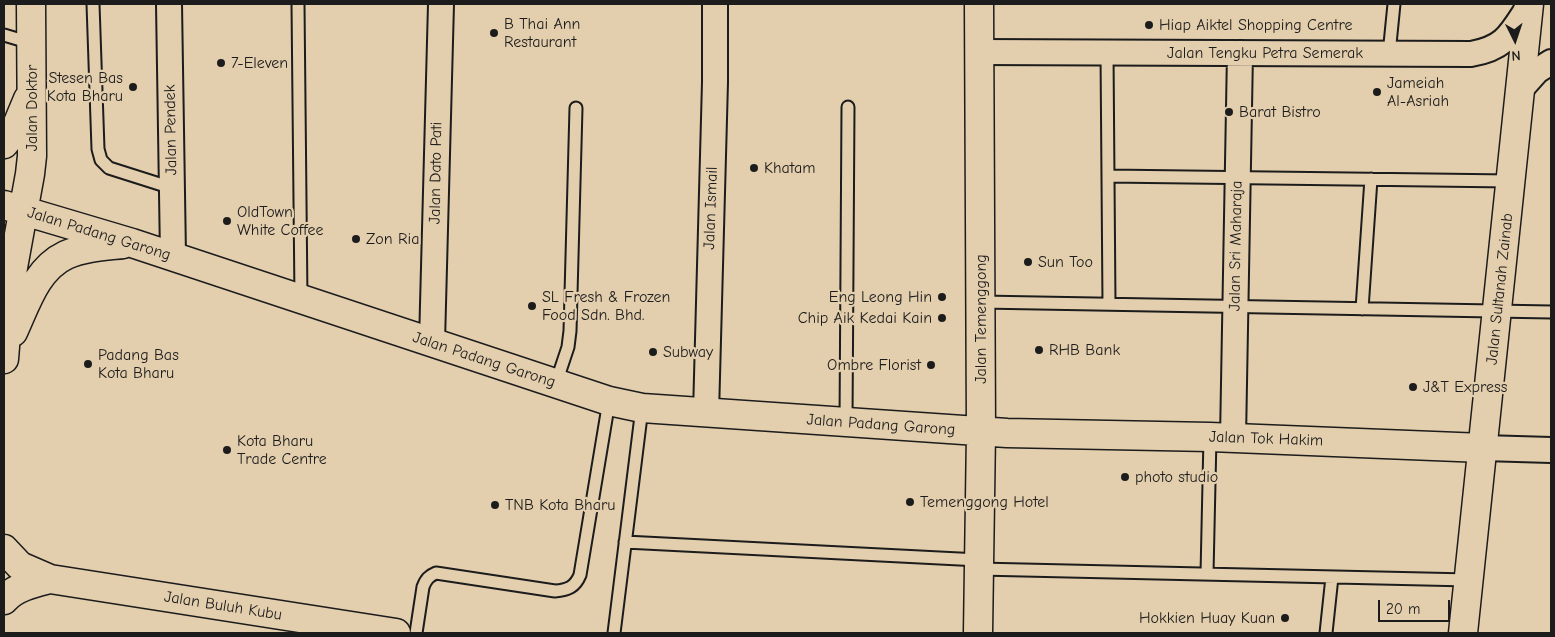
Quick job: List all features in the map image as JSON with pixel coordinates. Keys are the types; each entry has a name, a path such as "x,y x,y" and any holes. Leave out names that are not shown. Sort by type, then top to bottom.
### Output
{"street":[{"name":"Jalan Doktor","path":"4,359 10,284 13,208 30,174 32,156 31,4"},
{"name":"Jalan Pendek","path":"169,4 173,256"},
{"name":"Jalan Dato Pati","path":"432,342 441,4"},
{"name":"Jalan Ismail","path":"706,413 715,82 714,4"},
{"name":"Jalan Temenggong","path":"978,633 981,432 979,4"},
{"name":"Jalan Tengku Petra Semerak","path":"979,52 1471,54 1488,51 1501,44 1512,32 1529,5"},
{"name":"Jalan Sultanah Zainab","path":"1463,633 1529,5"},
{"name":"Jalan Sri Maharaja","path":"1221,437 1235,306 1240,54"},
{"path":"1520,90 1537,71 1551,62"},
{"path":"4,144 15,130 32,91"},
{"name":"Jalan Padang Garong","path":"13,208 173,256 609,401 642,408 981,432"},
{"path":"4,354 31,292 41,275 53,263 66,255 84,249 132,243"},
{"name":"Jalan Tok Hakim","path":"981,432 1221,437 1551,450"},
{"path":"4,549 20,566 50,578"},
{"path":"4,600 8,595 27,585 50,578"},
{"name":"Jalan Buluh Kubu","path":"50,578 396,633"}],"lane":[{"path":"93,4 98,149 101,160 109,168 172,188"},
{"path":"298,4 301,299"},
{"path":"1389,54 1394,4"},
{"path":"4,35 32,44"},
{"path":"1107,53 1109,304"},
{"path":"846,422 848,107"},
{"path":"556,383 568,347 570,331 576,108"},
{"path":"1108,176 1511,181"},
{"path":"1362,308 1371,179"},
{"path":"980,302 1551,312"},
{"path":"416,633 423,587 430,575 436,573 555,591 572,588 577,582 580,575 609,401"},
{"path":"614,633 642,408"},
{"path":"1207,574 1221,437"},
{"path":"625,542 979,565 1207,574 1469,580"},
{"path":"1326,633 1332,577"}],"place":[{"name":"Hiap Aiktel Shopping Centre","path":"1149,25"},
{"name":"B Thai Ann Restaurant","path":"494,33"},
{"name":"7-Eleven","path":"221,63"},
{"name":"Stesen Bas Kota Bharu","path":"133,87"},
{"name":"Jameiah Al-Asriah","path":"1377,92"},
{"name":"Barat Bistro","path":"1229,112"},
{"name":"Khatam","path":"754,168"},
{"name":"OldTown White Coffee","path":"227,221"},
{"name":"Zon Ria","path":"356,239"},
{"name":"Sun Too","path":"1028,262"},
{"name":"Eng Leong Hin","path":"942,297"},
{"name":"SL Fresh & Frozen Food Sdn. Bhd.","path":"532,306"},
{"name":"Chip Aik Kedai Kain","path":"942,318"},
{"name":"RHB Bank","path":"1039,350"},
{"name":"Subway","path":"653,352"},
{"name":"Padang Bas Kota Bharu","path":"88,364"},
{"name":"Ombre Florist","path":"931,365"},
{"name":"J&T Express","path":"1413,387"},
{"name":"Kota Bharu Trade Centre","path":"227,450"},
{"name":"photo studio","path":"1125,477"},
{"name":"Temenggong Hotel","path":"910,502"},
{"name":"TNB Kota Bharu","path":"495,505"},
{"name":"Hokkien Huay Kuan","path":"1285,618"}]}
